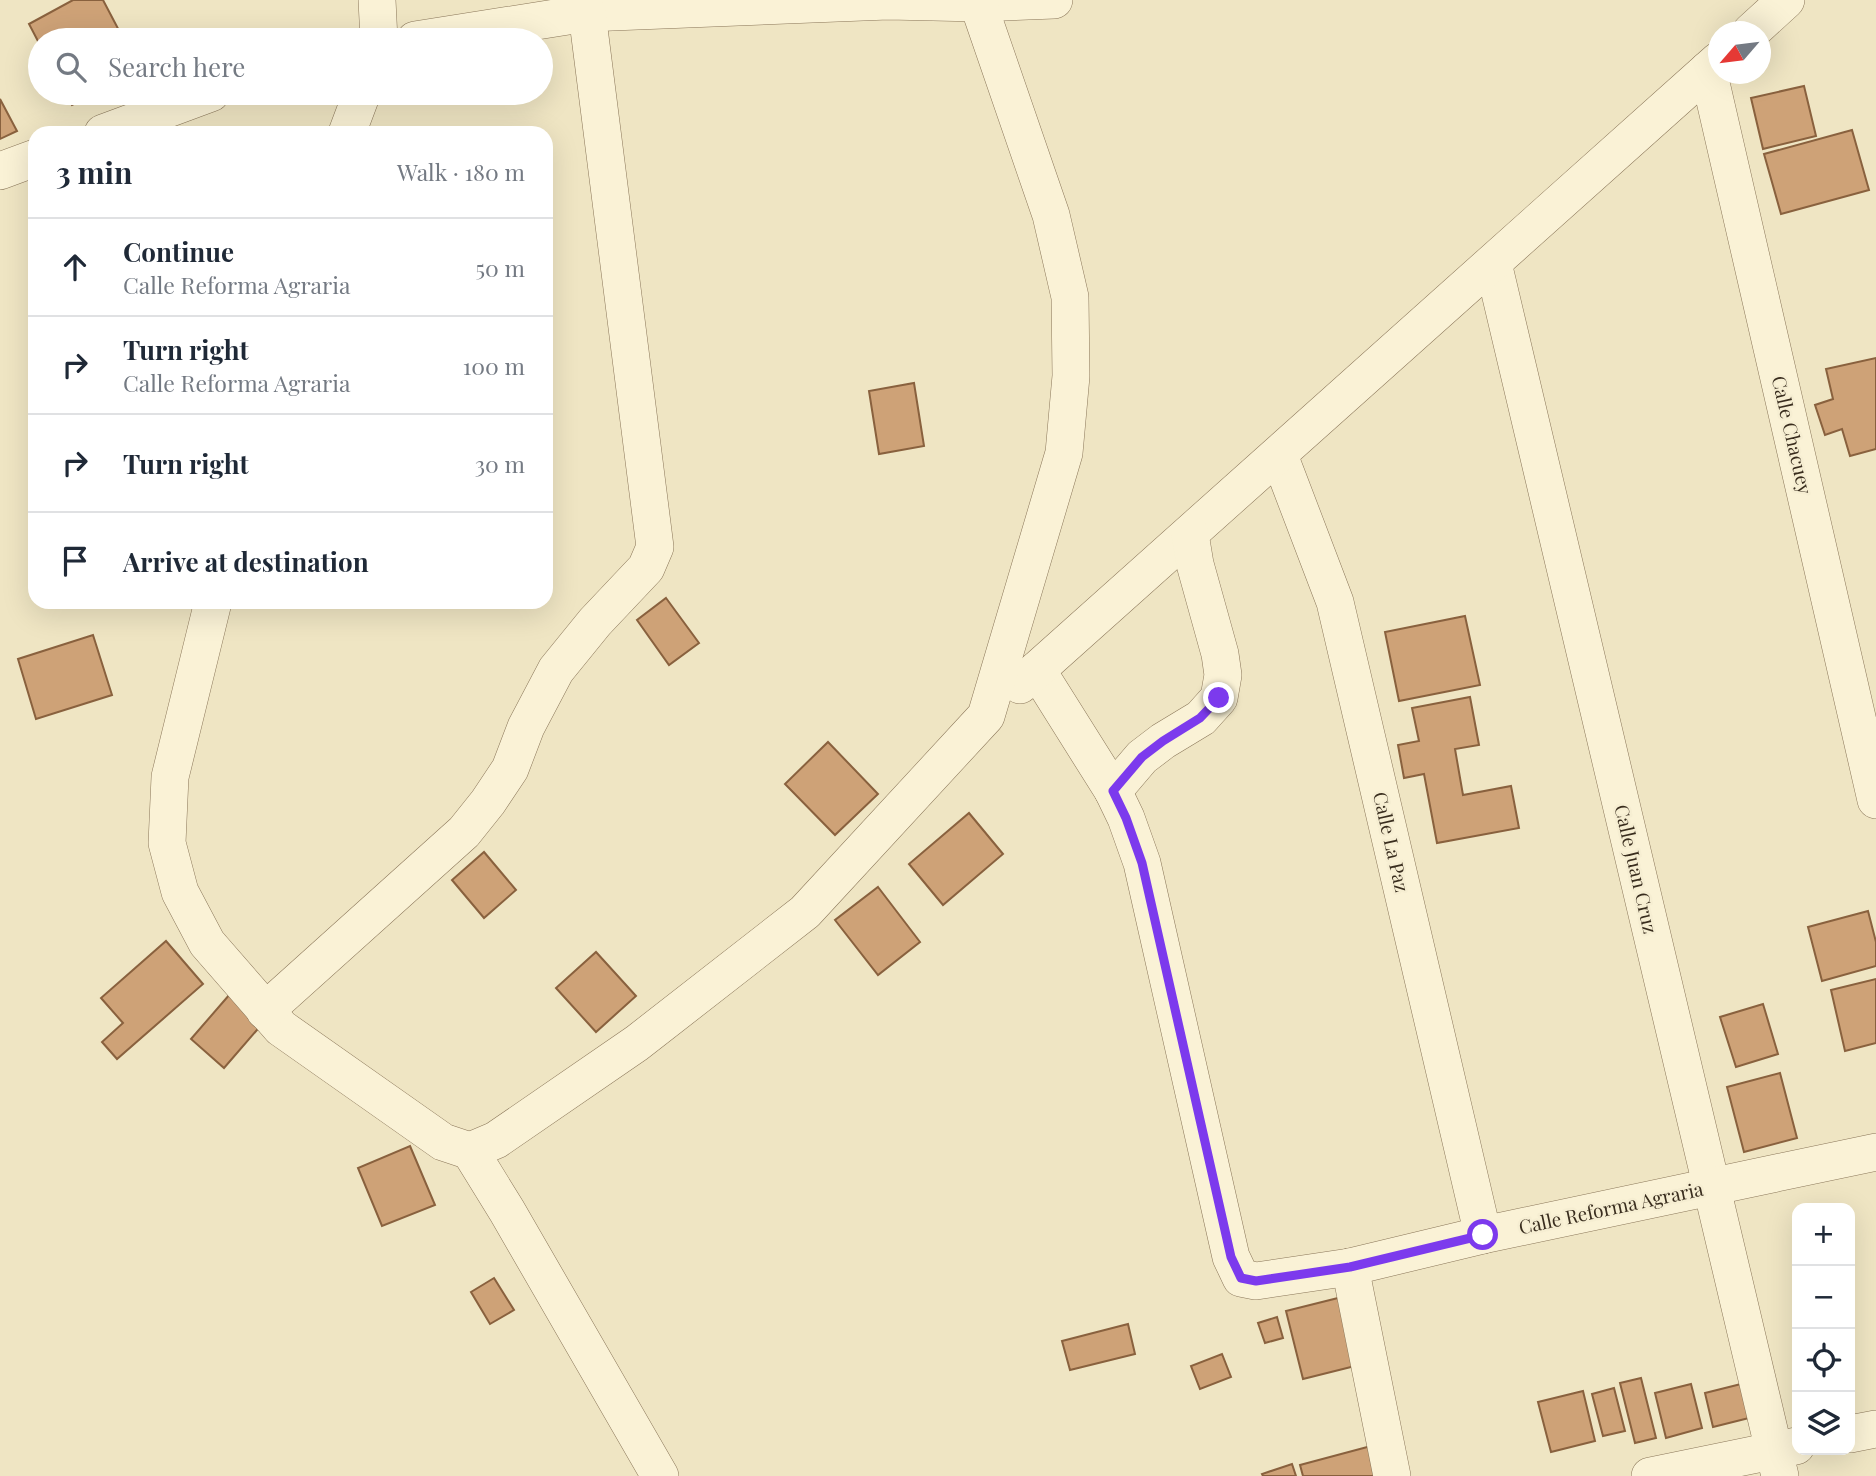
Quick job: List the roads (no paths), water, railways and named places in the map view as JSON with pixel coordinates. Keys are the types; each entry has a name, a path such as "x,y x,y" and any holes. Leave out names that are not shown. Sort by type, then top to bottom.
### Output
{"street":[{"path":"377,0 378,28"},
{"path":"491,28 587,13 888,1 978,3 1054,0"},
{"path":"1763,21 1786,0"},
{"path":"978,3 1051,215 1070,298 1071,376 1064,453 986,716"},
{"path":"265,1011 464,832 510,769 526,727 555,670 595,622 646,568 655,547 587,13"},
{"path":"470,1151 496,1140 637,1043 805,912 986,716 1708,70"},
{"name":"Calle Chacuey","path":"1717,84 1876,800"},
{"path":"145,126 181,120 198,105"},
{"path":"350,126 358,105"},
{"name":"Calle Juan Cruz","path":"1493,263 1712,1187 1784,1457"},
{"name":"Calle La Paz","path":"1279,455 1335,602 1483,1235"},
{"path":"1113,791 1142,757 1200,718 1219,698 1223,675 1220,654 1195,564 1190,534"},
{"path":"211,609 170,777 167,843 180,892 207,943 281,1028 443,1142 470,1151 660,1476"},
{"name":"Calle Reforma Agraria","path":"1037,670 1113,791 1142,863 1231,1257 1241,1278 1256,1281 1350,1267 1483,1235 1876,1152"},
{"path":"1350,1267 1392,1476"},
{"path":"1855,1433 1876,1429"},
{"path":"1650,1476 1784,1457"}]}
